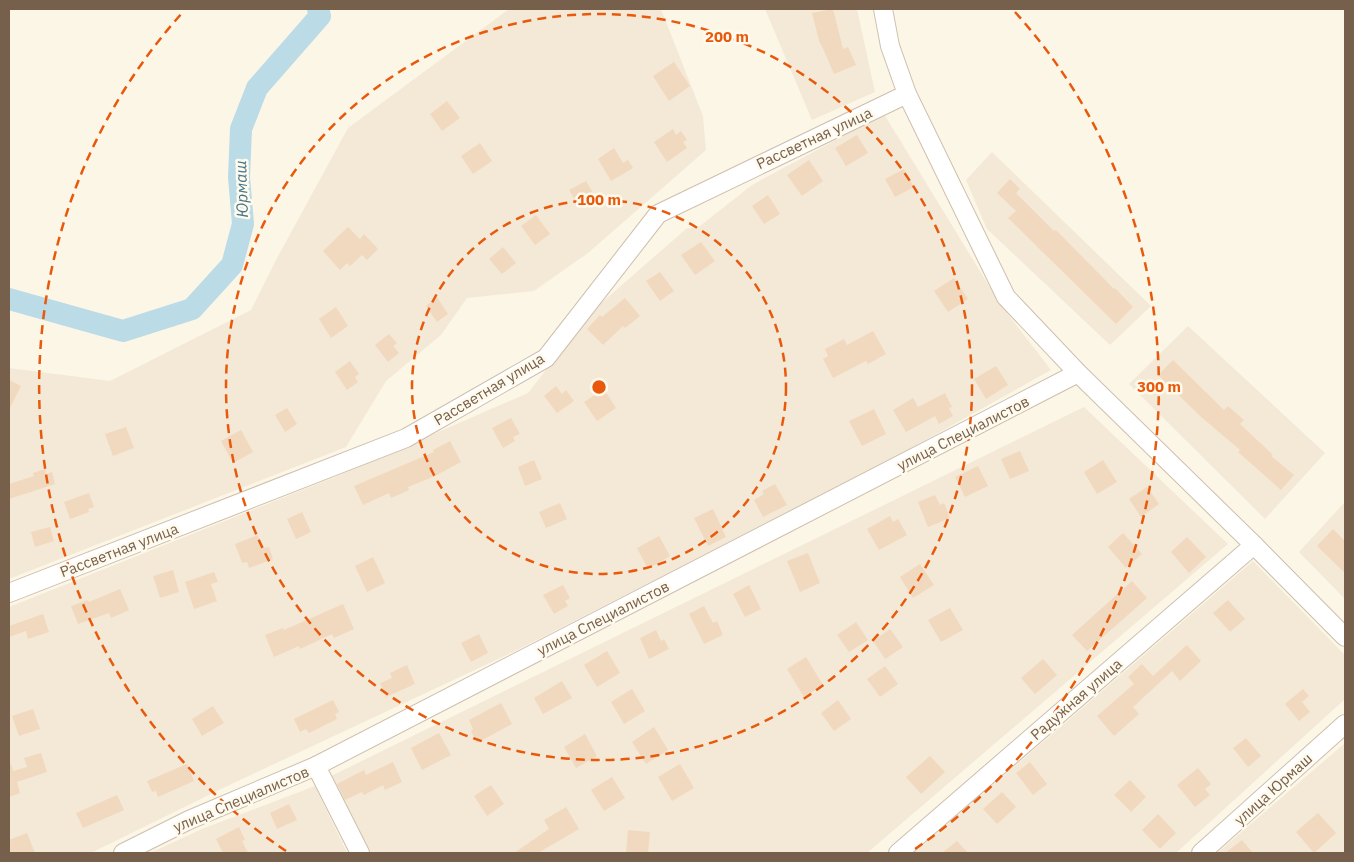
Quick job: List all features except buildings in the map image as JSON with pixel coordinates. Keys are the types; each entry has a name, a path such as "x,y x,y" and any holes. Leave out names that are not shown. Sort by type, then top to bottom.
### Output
{"street":[{"path":"882,9 890,46 907,94 1006,297 1078,373 1345,637"},
{"name":"Рассветная улица","path":"9,593 406,438 546,358 658,214 907,94"},
{"name":"улица Специалистов","path":"123,853 188,820 316,766 1078,373"},
{"name":"Радужная улица","path":"898,853 1254,545"},
{"name":"улица Юрмаш","path":"1200,853 1345,724"},
{"path":"316,766 360,853"}],"shaded area":[{"path":"509,9 661,9 703,116 706,150 588,253 534,291 467,298 441,335 386,381 346,447 9,579 9,368 110,381 251,310 348,128"},
{"path":"765,9 857,9 875,92 812,120"},
{"path":"884,114 1000,304 1051,370 870,471 513,652 221,789 91,853 9,853 9,607 340,475 528,393 591,312 686,229 700,226 752,185"},
{"path":"992,152 1151,306 1110,345 987,229 966,180"},
{"path":"1188,326 1325,453 1265,519 1129,384"},
{"path":"1084,407 1228,544 867,853 368,853 327,778"},
{"path":"1345,502 1345,599 1299,552"},
{"path":"1253,561 1345,655 1345,699 1176,853 914,853"},
{"path":"1345,743 1345,853 1217,853"},
{"path":"315,786 347,853 150,853 202,829"}],"waterway":[{"name":"Юрмаш","path":"9,299 123,331 192,309 232,265 243,224 239,177 241,129 257,88 320,16 318,9"}]}
